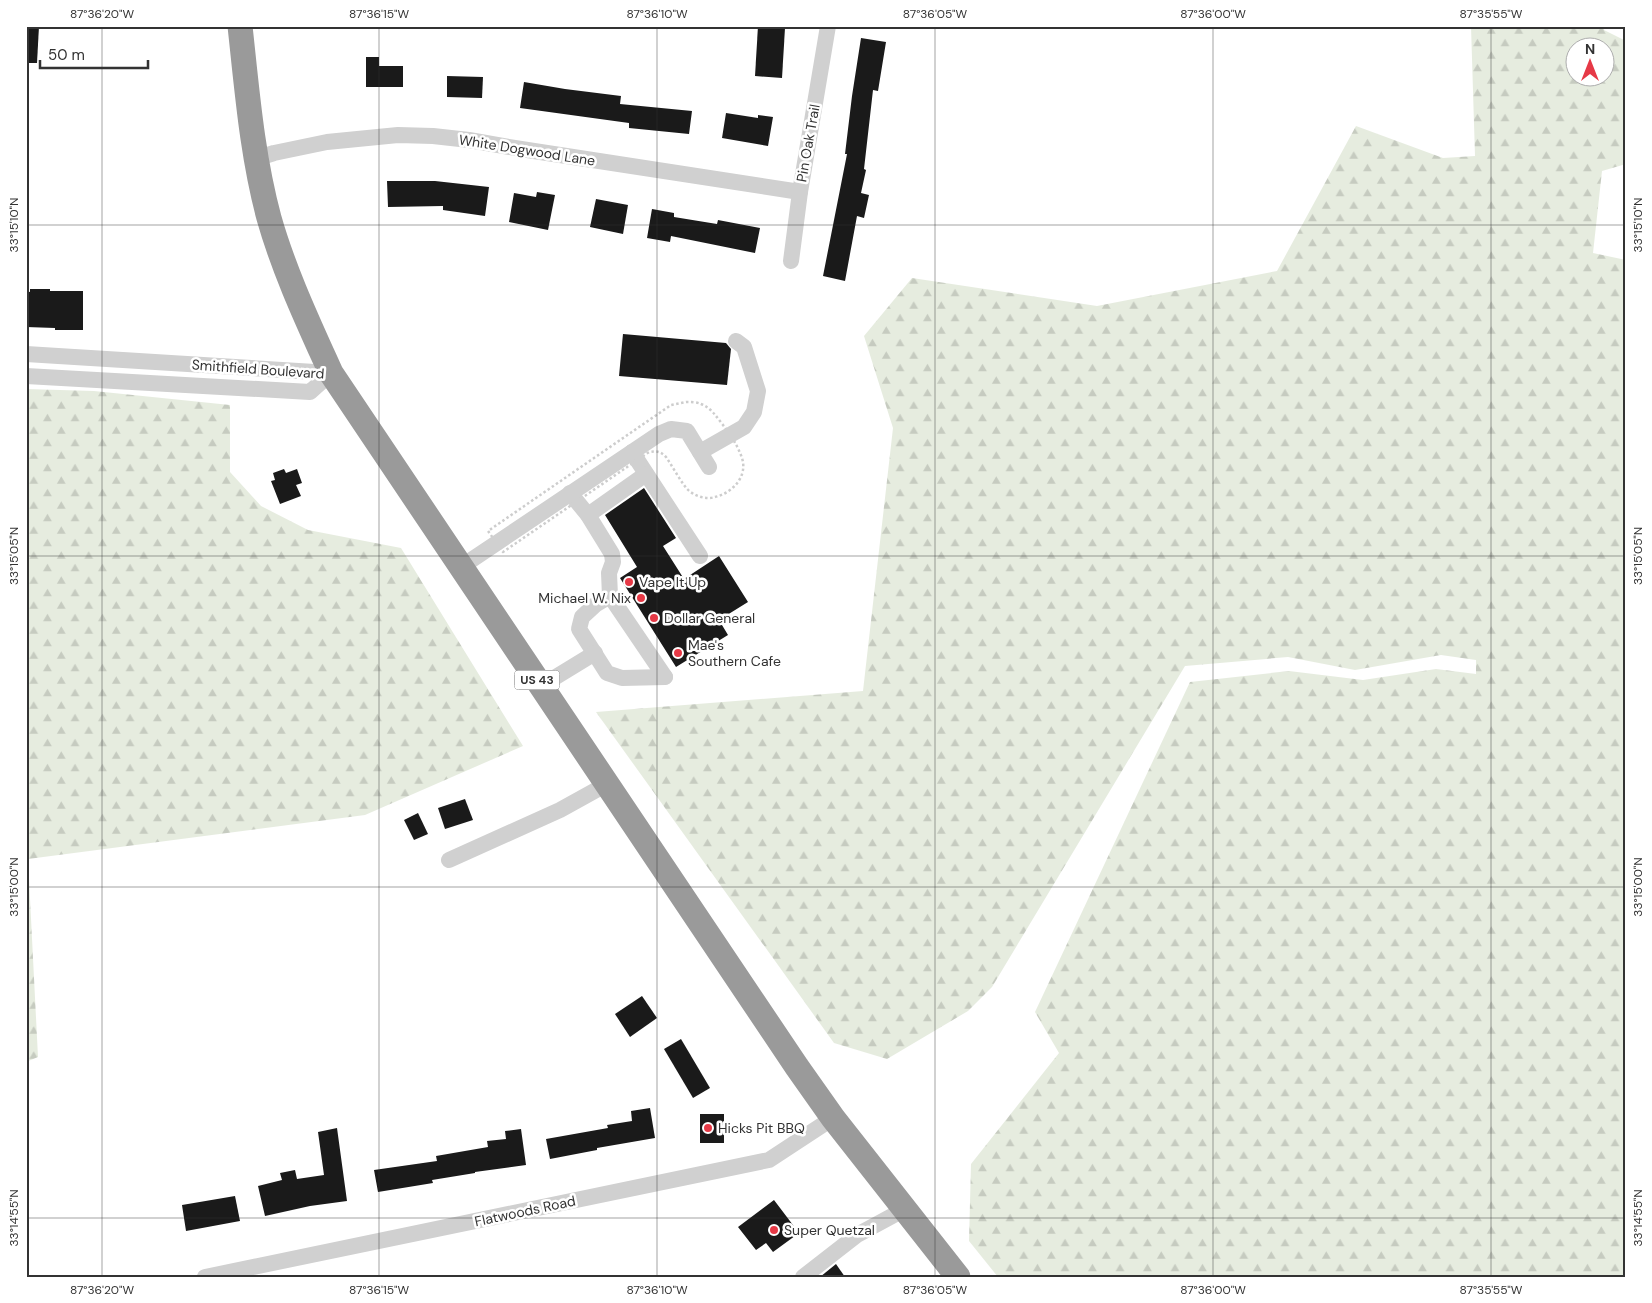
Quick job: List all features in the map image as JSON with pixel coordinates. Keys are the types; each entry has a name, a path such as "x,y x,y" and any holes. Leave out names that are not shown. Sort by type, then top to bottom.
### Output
{"highway":[{"name":"US 43","path":"240,26 255,159 269,218 288,274 330,373 797,1067 833,1118 958,1277"}],"street":[{"name":"Pin Oak Trail","path":"790,261 828,26"},
{"name":"White Dogwood Lane","path":"255,159 326,142 398,135 433,136 800,192"},
{"path":"700,452 744,427 754,412 758,391 744,347 736,341"},
{"name":"Smithfield Boulevard","path":"26,354 330,373"},
{"name":"Smithfield Boulevard","path":"26,376 310,392 330,373"},
{"path":"461,567 659,434 671,429 687,431 710,467"},
{"path":"632,452 700,556"},
{"path":"588,515 646,474"},
{"path":"570,493 588,515 612,554 613,562 609,573 610,596 665,677 622,678 608,673 580,629 582,617 595,605 610,596"},
{"path":"541,686 595,653"},
{"path":"449,860 560,810 607,784"},
{"name":"Flatwoods Road","path":"205,1277 769,1160 833,1118"},
{"path":"803,1277 856,1235 904,1209"}],"green space":[{"path":"1471,26 1605,26 1604,30 1626,41 1626,164 1602,171 1593,253 1626,260 1626,1277 998,1277 969,1241 971,1164 1059,1053 1035,1012 1190,682 1289,671 1363,680 1436,669 1476,674 1476,660 1441,655 1355,670 1288,657 1185,666 992,987 968,1011 887,1059 834,1043 596,712 863,691 893,428 864,336 912,278 1097,306 1277,271 1356,126 1443,158 1475,156"},
{"path":"26,389 94,391 230,405 230,472 261,506 308,530 401,548 523,746 365,815 28,859 38,1057 26,1062"}],"building":[{"path":"26,26 39,26 37,63 26,63"},
{"path":"758,26 785,28 782,78 755,76"},
{"path":"861,38 886,42 878,91 873,90 864,169 866,170 861,193 869,195 864,218 857,216 845,281 823,276 847,154 845,154"},
{"path":"366,57 379,57 379,66 403,66 403,87 366,87"},
{"path":"447,76 483,77 482,98 447,97"},
{"path":"524,82 621,96 620,104 692,111 689,134 629,128 629,123 520,108"},
{"path":"726,113 758,118 758,115 773,117 768,146 722,138"},
{"path":"387,181 435,181 489,187 485,216 443,210 443,206 388,207"},
{"path":"537,192 555,195 548,230 509,222 514,193 536,197"},
{"path":"596,199 628,205 623,234 590,227"},
{"path":"652,209 674,213 674,217 717,224 718,220 760,228 755,253 671,236 670,242 647,238"},
{"path":"30,289 83,291 83,330 26,327 26,291 30,292"},
{"path":"623,334 726,343 731,349 727,385 619,376"},
{"path":"284,469 286,473 297,469 302,483 296,485 301,496 280,504 271,481 275,480 273,473"},
{"path":"644,488 676,538 663,546 684,579 719,556 748,602 719,620 728,635 676,667 620,578 637,567 605,515"},
{"path":"465,799 473,820 445,829 438,808"},
{"path":"418,813 428,834 414,840 404,820"},
{"path":"642,996 657,1018 630,1037 615,1014"},
{"path":"681,1039 710,1088 693,1098 664,1049"},
{"path":"650,1108 655,1138 597,1148 597,1150 550,1159 546,1139 608,1128 607,1125 632,1121 631,1111"},
{"path":"700,1114 724,1114 724,1143 700,1143"},
{"path":"337,1128 347,1201 310,1206 265,1216 258,1186 282,1180 280,1173 295,1170 297,1179 324,1175 318,1132"},
{"path":"521,1129 526,1165 475,1172 432,1180 433,1183 378,1192 374,1170 437,1161 436,1156 488,1147 487,1141 506,1139 505,1131"},
{"path":"235,1196 240,1221 186,1231 182,1205"},
{"path":"774,1200 799,1233 773,1252 766,1243 756,1250 738,1227"},
{"path":"836,1264 845,1277 820,1277"}],"place":[{"name":"Vape It Up","path":"629,582"},
{"name":"Michael W. Nix","path":"641,598"},
{"name":"Dollar General","path":"654,618"},
{"name":"Mae's Southern Cafe","path":"678,653"},
{"name":"Hicks Pit BBQ","path":"708,1128"},
{"name":"Super Quetzal","path":"774,1230"}]}
